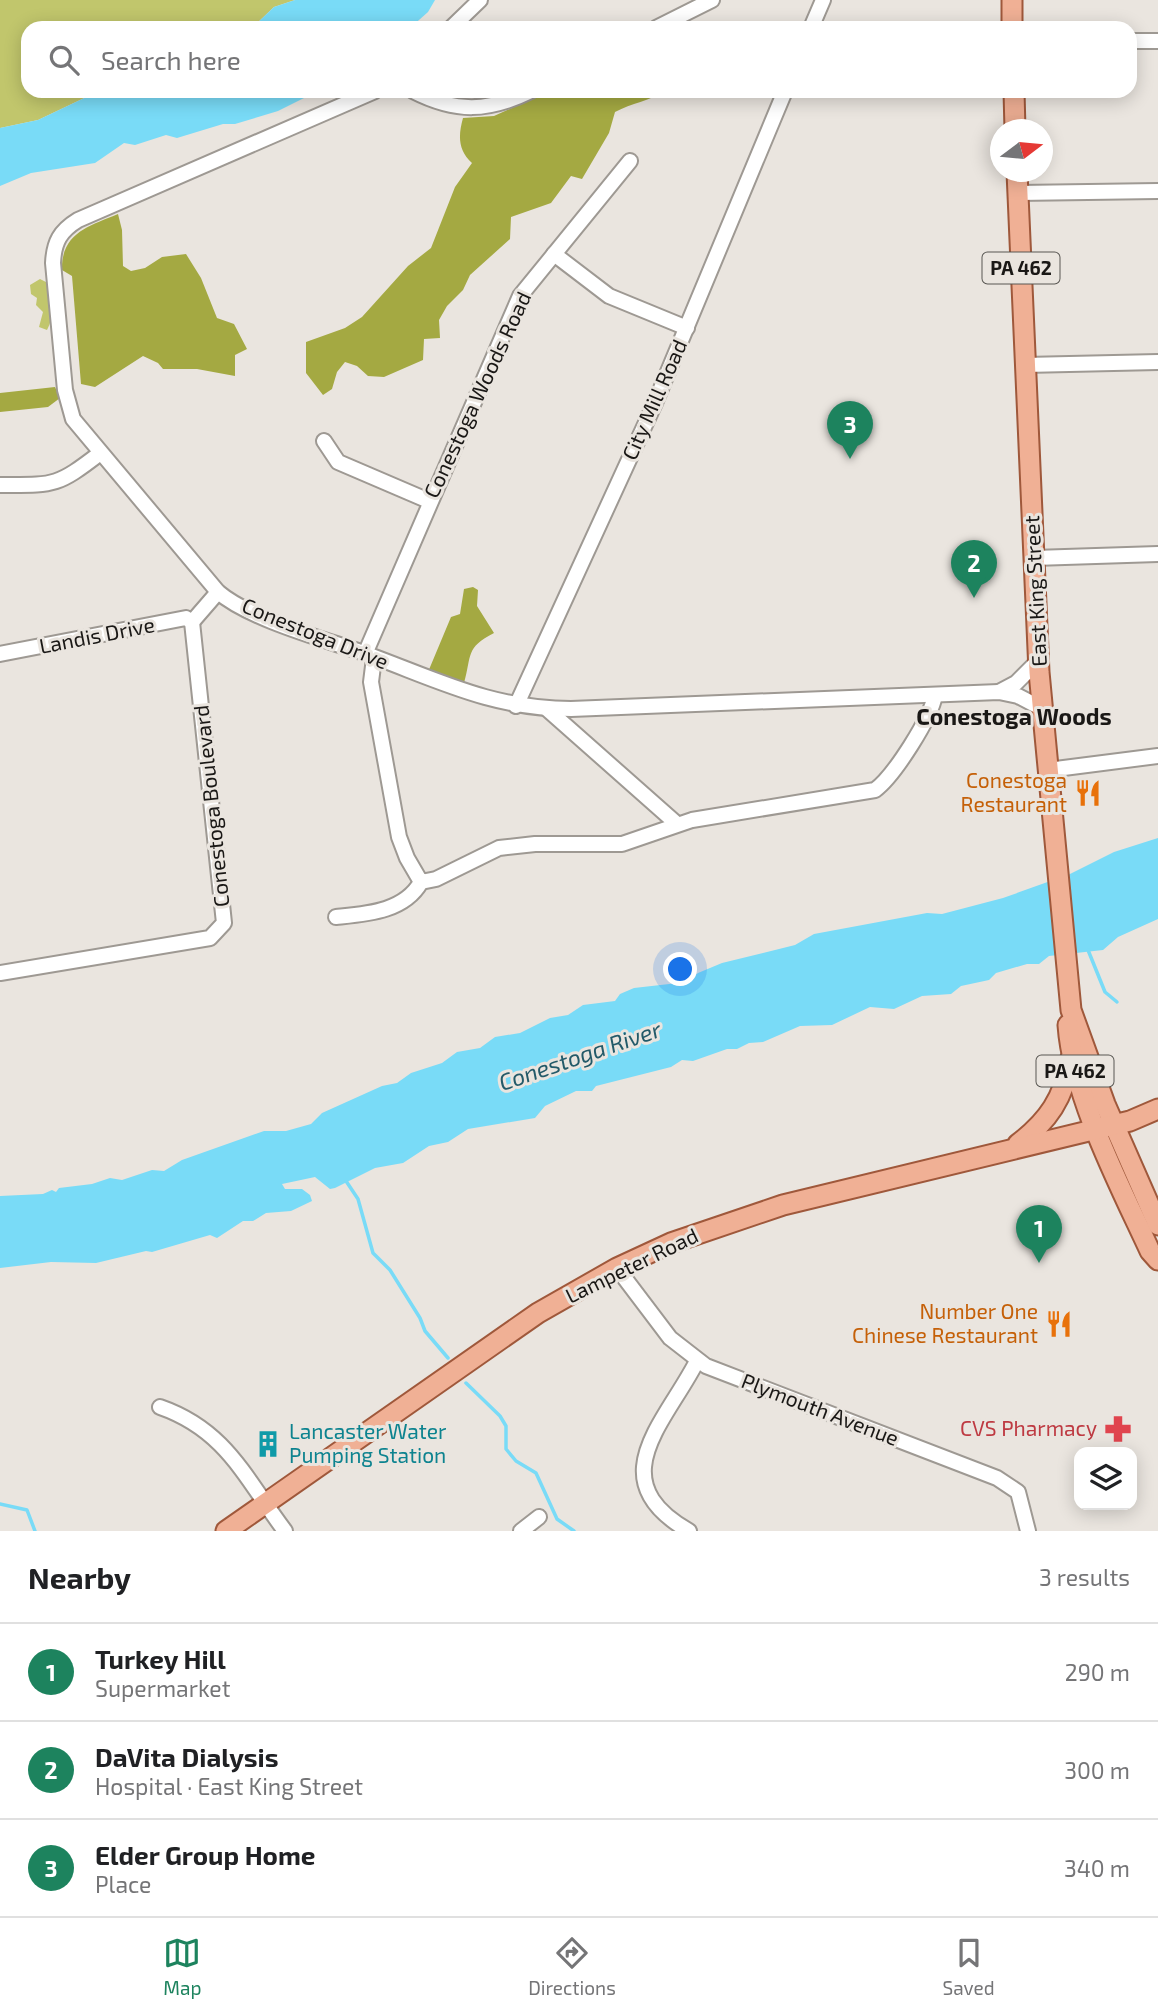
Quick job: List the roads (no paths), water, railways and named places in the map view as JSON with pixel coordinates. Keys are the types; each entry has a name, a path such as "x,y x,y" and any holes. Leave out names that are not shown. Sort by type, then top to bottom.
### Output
{"main road":[{"path":"1012,0 1012,21"},
{"path":"1014,98 1015,119"},
{"name":"East King Street","path":"1017,182 1039,660 1071,1010"},
{"name":"PA 462","path":"1071,1010 1068,1025 1070,1059 1158,1225"},
{"name":"PA 462","path":"1071,1010 1105,1126 1150,1251 1158,1260"},
{"path":"1009,1150 1038,1129 1051,1114 1067,1078 1070,1059"},
{"name":"Lampeter Road","path":"226,1531 538,1313 617,1268 671,1243 738,1218 1105,1126 1158,1109"}],"street":[{"path":"458,21 480,0"},
{"path":"670,21 712,0"},
{"path":"814,21 823,0"},
{"path":"1137,41 1158,41"},
{"name":"Conestoga Drive","path":"358,98 78,220 62,232 55,243 53,263 65,390 73,419 99,454 218,592 281,623 459,691 516,706 547,709 999,692 1018,696 1043,709"},
{"path":"432,98 478,109 515,98"},
{"name":"City Mill Road","path":"516,706 583,566 687,328 782,98"},
{"name":"Conestoga Woods Road","path":"421,883 407,859 399,837 371,682 370,656 429,501 520,296 631,161"},
{"path":"1018,193 1158,191"},
{"path":"554,254 609,296 687,328"},
{"path":"1026,365 1158,362"},
{"path":"324,441 338,462 429,501"},
{"path":"0,485 60,482 99,454"},
{"path":"1034,558 1158,554"},
{"path":"192,621 218,592"},
{"name":"Landis Drive","path":"0,654 186,618 192,621"},
{"name":"Conestoga Boulevard","path":"0,973 210,938 224,923 192,621"},
{"path":"999,692 1016,683 1039,660"},
{"path":"335,917 389,908 412,895 421,883 436,879 499,848 535,844 622,844 663,832 677,824 875,790 895,768 929,713 935,695"},
{"path":"547,709 677,824"},
{"path":"1048,771 1158,757"},
{"name":"Plymouth Avenue","path":"617,1268 650,1314 697,1361 997,1478 1018,1492 1028,1531"},
{"path":"689,1531 671,1521 652,1497 642,1467 652,1440 697,1361"},
{"path":"160,1407 184,1415 207,1429 232,1455 285,1531"},
{"path":"522,1531 539,1517"}],"water":[{"path":"295,0 435,0 428,12 418,21 259,21 274,7"},
{"path":"84,98 304,98 278,111 235,124 223,124 177,138 166,135 135,145 124,143 95,163 31,173 0,186 0,128 38,120"},
{"name":"Conestoga River","path":"1158,838 1158,919 1118,937 1103,950 1049,956 1039,964 1027,964 996,973 989,980 961,986 951,994 922,996 894,1009 870,1007 832,1025 800,1026 763,1042 749,1043 693,1061 682,1060 671,1067 596,1086 592,1091 576,1091 545,1106 535,1118 468,1129 448,1142 429,1146 403,1163 375,1168 335,1188 330,1189 315,1177 282,1184 285,1189 302,1189 310,1195 312,1201 291,1211 266,1213 253,1221 243,1221 217,1238 210,1235 152,1252 146,1251 96,1263 51,1262 0,1268 0,1196 43,1194 52,1190 56,1192 59,1188 92,1184 110,1178 122,1180 152,1170 164,1171 182,1160 264,1131 286,1131 311,1124 322,1113 382,1086 397,1083 411,1073 442,1063 457,1052 480,1048 495,1037 520,1033 550,1018 568,1015 583,1005 615,1001 620,994 634,988 687,982 698,973 722,963 795,945 814,934 927,913 942,914 1003,898 1070,874 1114,852"}],"waterway":[{"path":"1088,950 1105,992 1117,1002"},
{"path":"346,1181 358,1199 373,1253 390,1270 420,1318 425,1331 448,1358"},
{"path":"466,1383 500,1416 506,1426 506,1449 516,1461 536,1473 557,1519 574,1531"},
{"path":"0,1504 27,1510 35,1531"}],"place":[{"name":"Elder Group Home","path":"850,459"},
{"name":"DaVita Dialysis","path":"974,598"},
{"name":"Conestoga Restaurant","path":"1088,793"},
{"name":"Turkey Hill","path":"1039,1263"},
{"name":"Number One Chinese Restaurant","path":"1059,1324"},
{"name":"CVS Pharmacy","path":"1118,1429"},
{"name":"Lancaster Water Pumping Station","path":"268,1444"}],"district":[{"name":"Conestoga Woods","path":"1014,717"}]}
